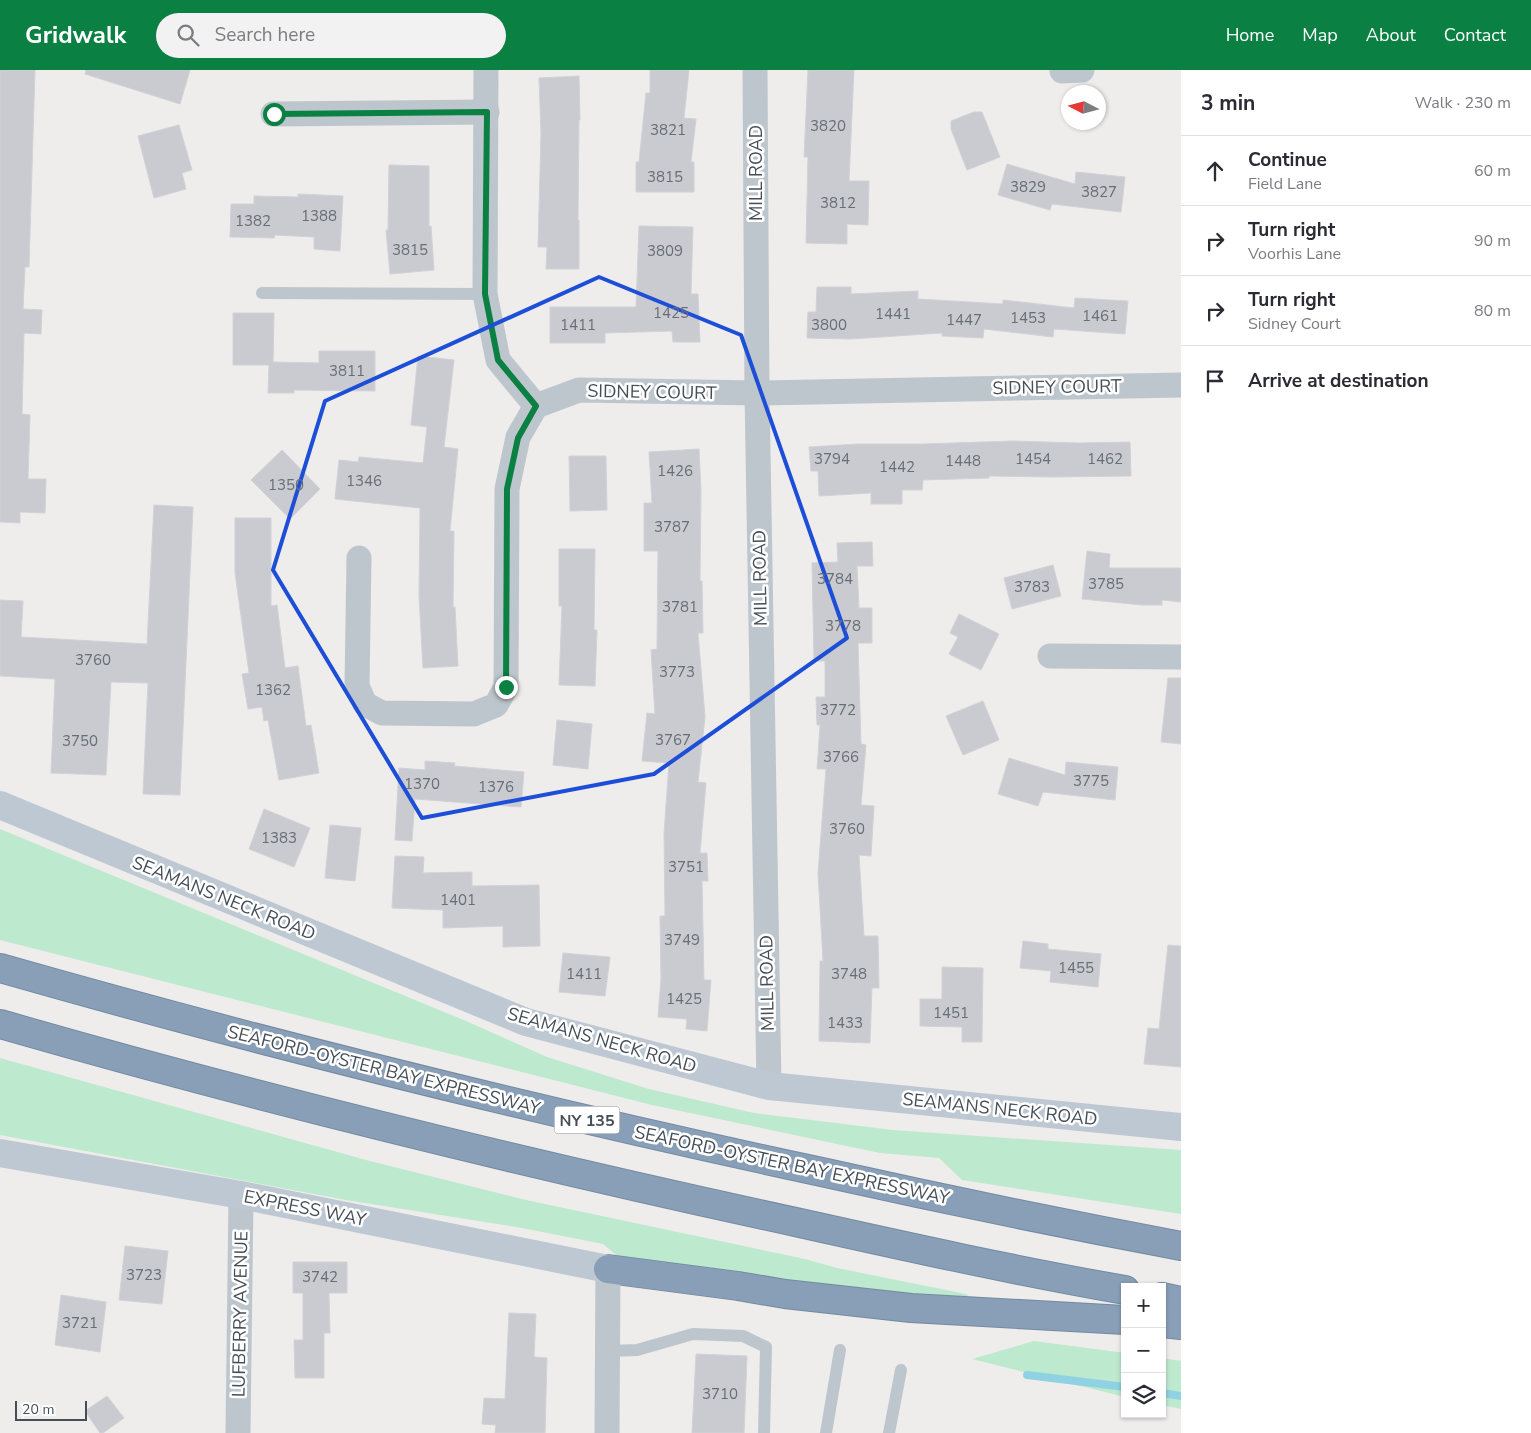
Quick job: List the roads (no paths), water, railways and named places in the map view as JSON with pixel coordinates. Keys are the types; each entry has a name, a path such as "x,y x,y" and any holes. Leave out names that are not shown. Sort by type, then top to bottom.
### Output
{"highway":[{"name":"SEAFORD-OYSTER BAY EXPRESSWAY","path":"0,968 282,1046 665,1139 1081,1227 1181,1246"},
{"path":"0,1024 269,1098 634,1187 893,1243 1121,1289"},
{"path":"608,1269 785,1294 898,1306 1121,1320"},
{"path":"1166,1298 1181,1301"},
{"path":"1166,1323 1181,1325"}],"street":[{"path":"359,558 356,686 366,704 382,713 474,714 496,705 506,687 507,489 518,438 536,406 498,360 485,294 486,70"},
{"name":"MILL ROAD","path":"755,70 757,393 769,1086"},
{"path":"274,114 487,112"},
{"name":"SIDNEY COURT","path":"536,406 579,390 757,393 1181,385"},
{"path":"1050,656 1181,657"},
{"name":"SEAMANS NECK ROAD","path":"0,805 526,1022 769,1086 1181,1127"},
{"name":"EXPRESS WAY","path":"0,1154 242,1195 608,1269"},
{"name":"LUFBERRY AVENUE","path":"238,1433 242,1195"},
{"path":"607,1433 608,1269"}],"lane":[{"path":"262,293 485,294"},
{"path":"608,1351 637,1350 693,1334 743,1336 766,1347 764,1433"},
{"path":"826,1433 840,1350"},
{"path":"889,1433 902,1370"}],"waterway":[{"path":"1027,1375 1121,1387"},
{"path":"1166,1394 1181,1396"}]}
